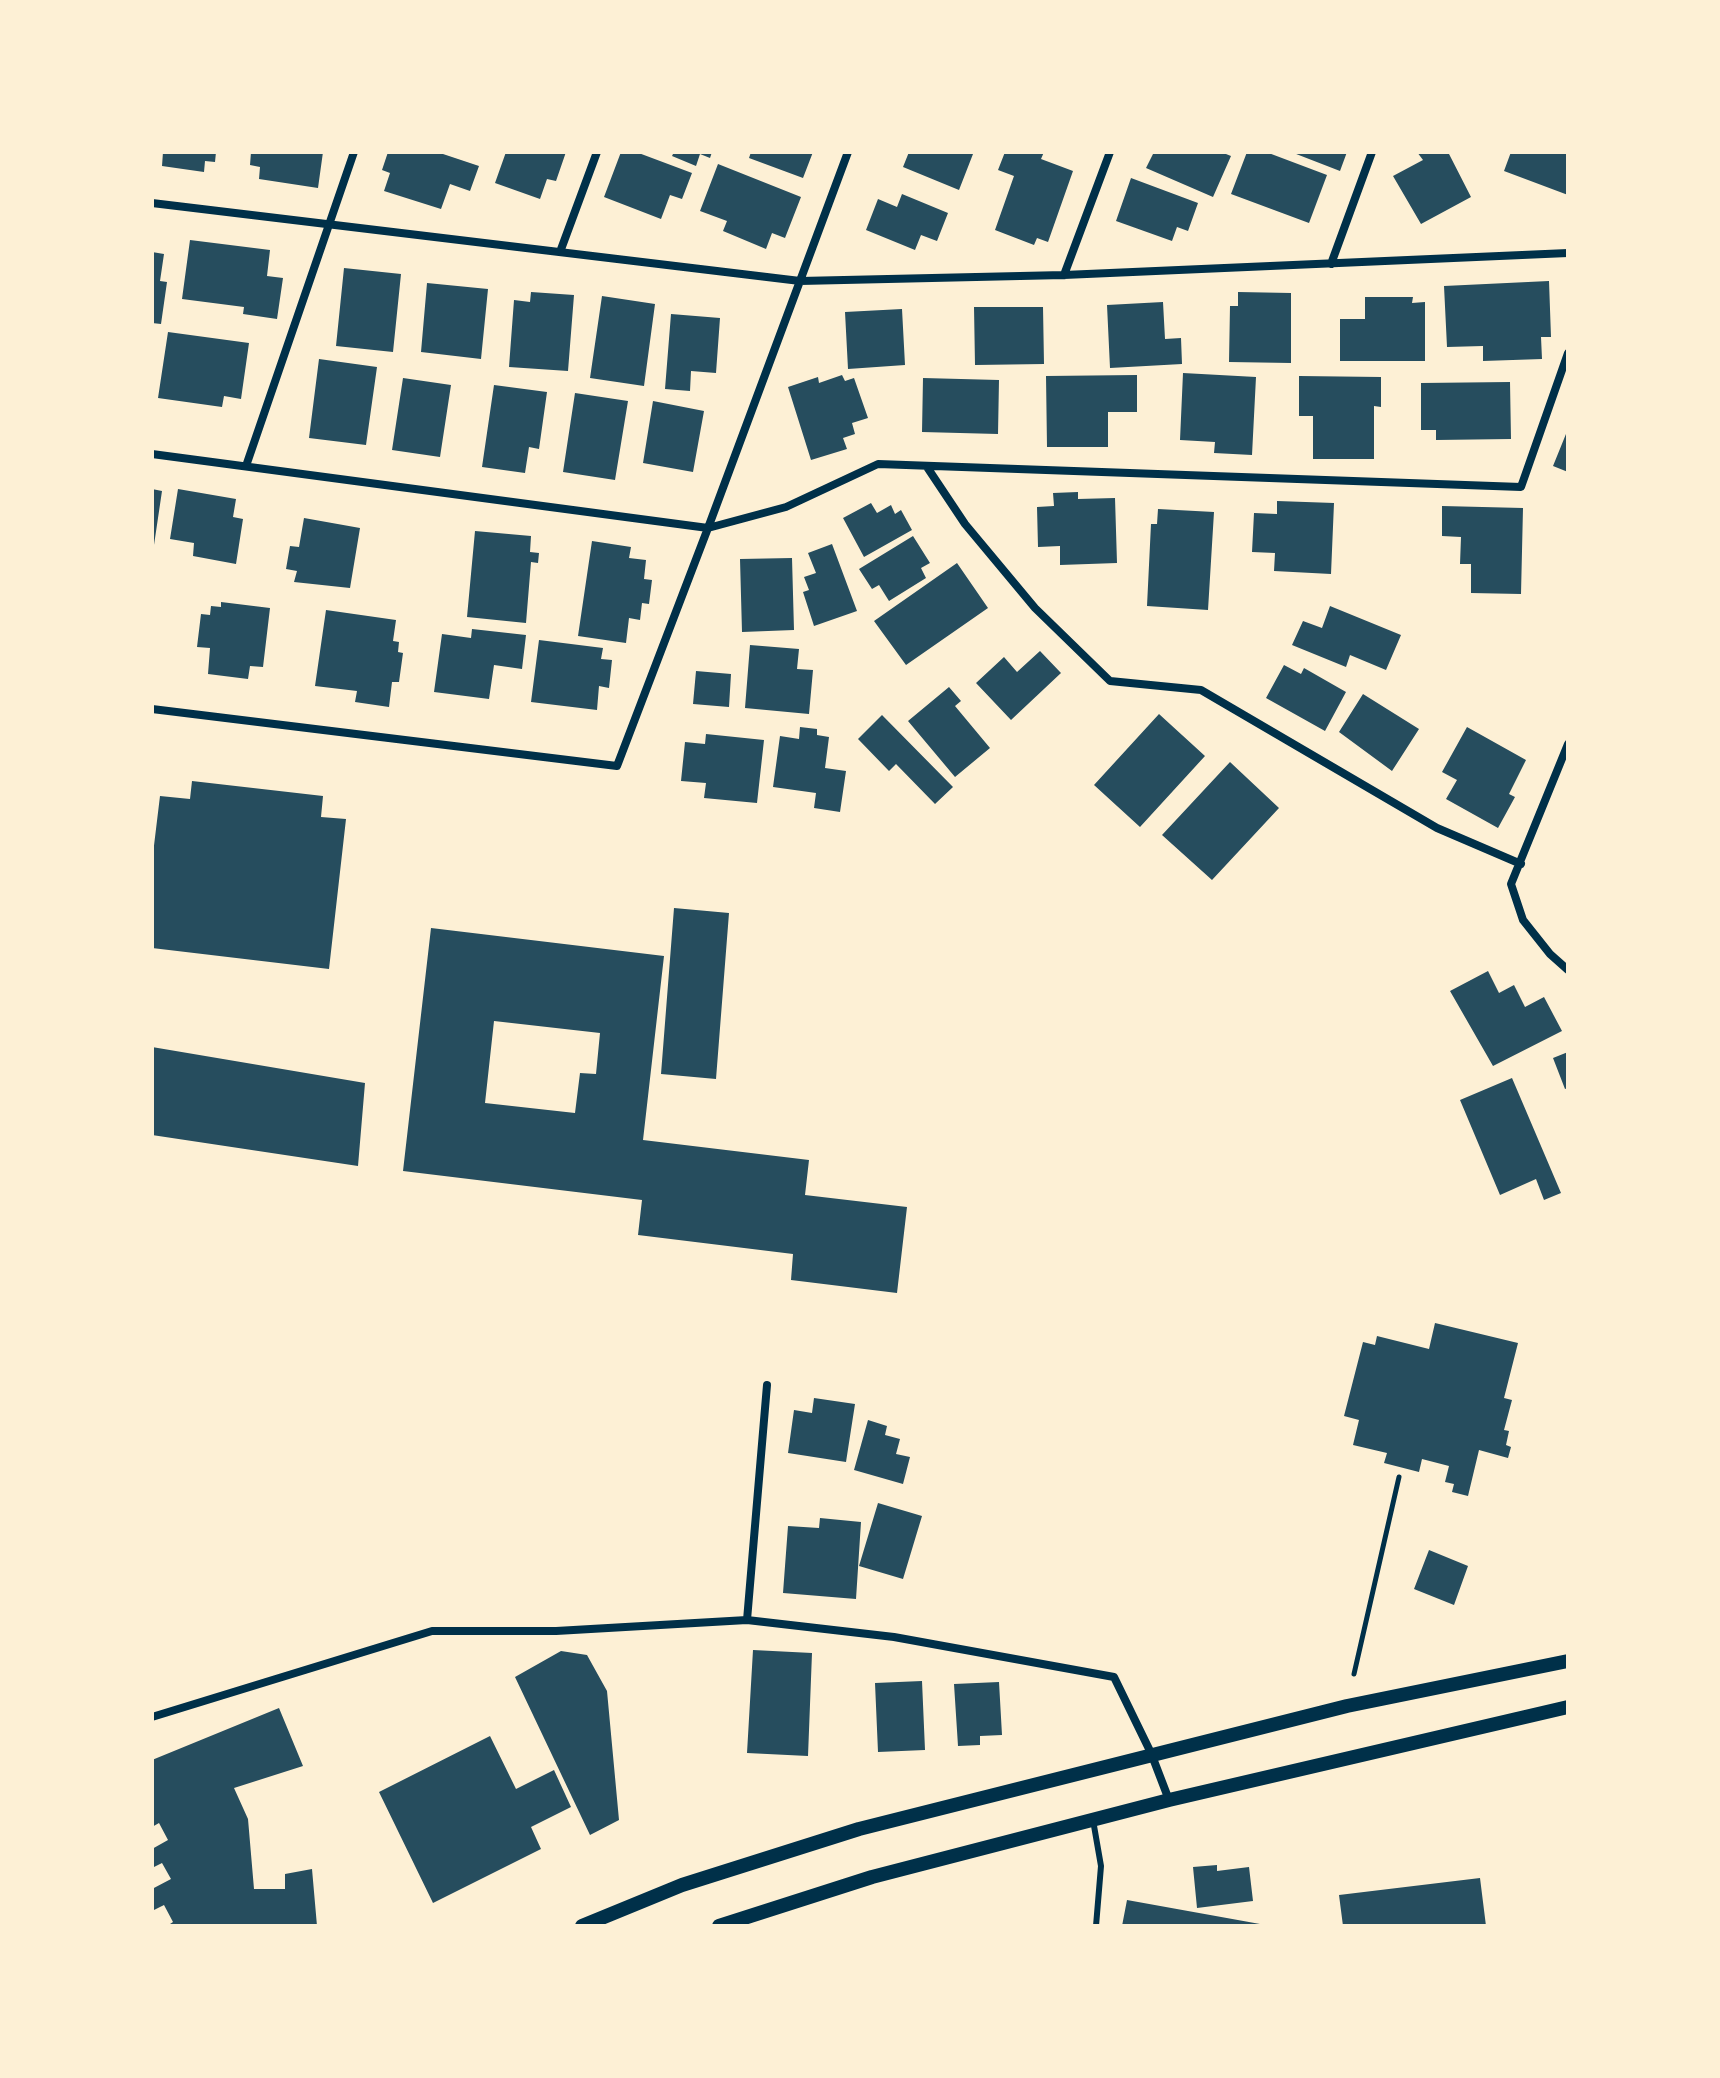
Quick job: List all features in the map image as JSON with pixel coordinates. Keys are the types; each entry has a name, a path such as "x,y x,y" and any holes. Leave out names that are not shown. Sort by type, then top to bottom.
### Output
{"street":[{"path":"246,466 354,152"},
{"path":"560,252 597,152"},
{"path":"152,709 617,766 848,152"},
{"path":"1064,275 1110,152"},
{"path":"1331,264 1372,152"},
{"path":"152,203 800,281 1064,275 1568,253"},
{"path":"152,454 708,528 786,507 878,464 1521,487 1568,353"},
{"path":"927,467 965,524 1035,608 1110,681 1201,690 1437,828 1521,864"},
{"path":"1568,744 1511,884 1523,920 1550,954 1568,970"},
{"path":"747,1620 767,1385"},
{"path":"152,1717 432,1631 556,1631 747,1620 894,1637 1114,1677 1151,1753 1169,1800"},
{"path":"582,1926 682,1885 859,1829 1347,1706 1568,1661"},
{"path":"719,1926 872,1877 1169,1800 1568,1707"}],"lane":[{"path":"1093,1820 1101,1866 1096,1926"}],"path":[{"path":"1347,1706 1399,1477"}],"building":[{"path":"163,152 216,152 215,162 205,161 204,172 162,166"},
{"path":"251,152 323,152 318,188 259,179 260,167 250,165"},
{"path":"388,152 437,152 479,166 470,191 450,184 441,209 384,191 390,173 382,170"},
{"path":"506,152 566,152 556,181 547,179 540,199 495,183"},
{"path":"621,152 636,152 692,173 682,199 670,195 661,219 604,197"},
{"path":"674,152 712,152 710,158 700,154 696,166 672,156"},
{"path":"751,152 813,152 803,178 749,158"},
{"path":"909,152 973,154 959,190 903,167"},
{"path":"1005,152 1044,152 1041,159 1073,171 1048,242 1037,238 1034,245 995,230 1014,176 998,170"},
{"path":"1154,152 1221,152 1231,156 1213,197 1146,168"},
{"path":"1247,152 1266,152 1327,175 1309,223 1231,194"},
{"path":"1291,152 1347,152 1340,171"},
{"path":"1417,152 1448,152 1471,197 1421,224 1393,176 1423,160"},
{"path":"1511,152 1568,152 1568,195 1504,171"},
{"path":"718,164 801,197 785,238 772,233 766,249 723,231 727,221 700,211"},
{"path":"1131,178 1198,203 1188,231 1177,227 1172,241 1116,221"},
{"path":"902,194 948,213 937,241 921,235 915,250 866,230 878,199 897,207"},
{"path":"190,240 270,250 267,276 283,278 277,319 243,314 244,307 182,299"},
{"path":"152,252 164,254 160,281 167,282 161,324 152,323"},
{"path":"344,268 401,274 393,352 336,346"},
{"path":"1549,281 1551,337 1541,337 1542,359 1483,361 1483,346 1447,347 1444,286"},
{"path":"427,283 488,289 481,359 421,352"},
{"path":"531,292 574,295 568,371 509,367 514,300 530,302"},
{"path":"1238,292 1291,293 1291,363 1229,362 1230,306 1238,306"},
{"path":"602,296 655,304 644,386 590,378"},
{"path":"1365,297 1413,297 1412,303 1425,302 1425,361 1340,361 1340,319 1365,319"},
{"path":"1163,302 1165,339 1181,338 1182,364 1110,368 1107,305"},
{"path":"974,307 1043,307 1044,364 975,365"},
{"path":"902,309 905,365 848,369 845,312"},
{"path":"671,314 720,318 716,373 691,371 690,391 665,389"},
{"path":"168,332 249,343 241,399 224,396 222,407 158,398"},
{"path":"319,359 377,367 366,445 309,438"},
{"path":"1183,373 1256,377 1252,455 1214,453 1215,442 1180,440"},
{"path":"842,375 845,381 854,378 868,418 852,423 855,434 843,438 847,449 811,460 788,387 818,377 819,383"},
{"path":"1137,375 1137,412 1108,412 1108,447 1047,447 1046,376"},
{"path":"1299,376 1381,377 1381,407 1374,406 1374,459 1313,459 1313,416 1299,416"},
{"path":"403,378 451,385 440,457 392,450"},
{"path":"923,378 999,380 998,434 922,432"},
{"path":"1510,382 1511,439 1436,440 1436,430 1421,430 1421,383"},
{"path":"494,385 547,392 539,449 529,447 525,473 482,467"},
{"path":"575,393 628,401 615,480 563,472"},
{"path":"653,401 704,411 693,472 643,463"},
{"path":"1568,429 1568,472 1553,466"},
{"path":"152,489 162,491 154,545 152,545"},
{"path":"178,489 236,499 233,517 243,519 236,564 193,556 194,543 170,539"},
{"path":"1078,492 1078,499 1115,498 1117,563 1060,565 1060,546 1038,547 1037,507 1054,506 1053,493"},
{"path":"1277,501 1334,503 1331,574 1274,571 1275,553 1252,552 1254,513 1277,514"},
{"path":"871,503 877,513 891,505 895,514 901,510 912,530 864,557 843,518"},
{"path":"1442,506 1523,508 1521,594 1471,593 1471,564 1460,564 1461,537 1442,536"},
{"path":"1158,509 1214,512 1208,610 1147,606 1151,524 1157,524"},
{"path":"304,518 360,528 350,588 294,582 297,571 286,569 290,546 299,547"},
{"path":"475,531 531,536 530,552 539,553 538,563 531,562 526,623 467,617"},
{"path":"913,536 930,563 921,568 926,578 889,601 879,585 872,589 859,569"},
{"path":"592,541 631,547 629,558 646,560 644,579 652,580 649,604 642,603 640,620 629,618 626,643 578,636"},
{"path":"832,544 857,611 814,626 803,592 809,590 804,577 816,573 808,553"},
{"path":"792,558 794,630 742,632 740,559"},
{"path":"957,563 988,608 906,665 874,621"},
{"path":"221,602 270,608 263,667 250,666 248,679 208,674 210,648 197,647 201,614 210,615 211,606 221,607"},
{"path":"1330,606 1401,635 1386,670 1350,655 1346,667 1292,645 1303,621 1322,628"},
{"path":"326,610 396,620 393,641 399,642 398,652 403,653 399,682 392,682 389,707 355,702 357,691 315,686"},
{"path":"472,629 526,635 522,669 494,665 489,699 434,692 442,634 471,638"},
{"path":"539,640 603,648 601,659 612,660 609,688 599,686 597,710 531,702"},
{"path":"750,645 799,649 797,669 813,670 809,714 745,708"},
{"path":"1040,651 1061,673 1011,720 976,683 1004,657 1017,672"},
{"path":"1284,665 1301,674 1304,668 1346,692 1325,731 1266,698"},
{"path":"696,671 731,674 729,707 693,704"},
{"path":"949,687 961,701 955,706 990,748 955,777 908,721"},
{"path":"1363,694 1419,729 1392,771 1339,732"},
{"path":"1159,714 1205,756 1140,827 1094,785"},
{"path":"882,715 953,787 935,804 896,764 889,771 858,739"},
{"path":"800,727 817,729 817,735 829,737 825,768 846,771 840,812 814,808 816,793 773,787 780,736 799,739"},
{"path":"1467,727 1526,760 1509,794 1515,797 1498,828 1446,799 1457,780 1442,772"},
{"path":"706,734 764,740 757,803 704,798 706,783 681,781 685,742 705,744"},
{"path":"1230,762 1279,808 1212,880 1162,835"},
{"path":"192,781 323,796 321,817 346,819 329,969 152,948 152,862 160,796 190,799"},
{"path":"674,908 729,913 716,1079 661,1074"},
{"path":"431,928 664,956 643,1140 809,1160 805,1195 907,1207 897,1293 791,1280 793,1254 638,1235 642,1200 403,1171","holes":["494,1021 600,1033 596,1074 580,1073 575,1113 485,1103"]},
{"path":"1488,971 1499,993 1514,985 1525,1007 1544,997 1562,1031 1493,1066 1450,991"},
{"path":"152,1047 365,1083 358,1166 152,1135"},
{"path":"1568,1052 1568,1088 1565,1089 1553,1058"},
{"path":"1512,1078 1561,1193 1544,1200 1536,1179 1500,1195 1460,1100"},
{"path":"1435,1323 1518,1343 1504,1398 1512,1400 1504,1430 1509,1431 1506,1445 1511,1447 1508,1458 1479,1450 1468,1496 1452,1492 1454,1484 1445,1482 1449,1466 1422,1459 1419,1472 1384,1463 1387,1453 1353,1445 1359,1420 1344,1416 1363,1342 1375,1345 1377,1336 1429,1349"},
{"path":"814,1398 855,1404 846,1462 788,1453 794,1410 812,1413"},
{"path":"868,1420 887,1426 885,1435 900,1439 896,1454 910,1457 903,1484 854,1470"},
{"path":"878,1503 922,1516 903,1579 859,1566"},
{"path":"820,1518 861,1522 856,1599 783,1593 788,1526 819,1528"},
{"path":"1429,1550 1468,1566 1454,1605 1414,1589"},
{"path":"753,1650 812,1653 808,1756 747,1753"},
{"path":"561,1651 587,1655 607,1691 619,1820 590,1835 515,1677"},
{"path":"922,1681 925,1750 878,1752 875,1683"},
{"path":"999,1682 1002,1735 980,1736 980,1745 958,1746 954,1684"},
{"path":"279,1708 303,1766 234,1788 248,1819 254,1889 285,1889 285,1874 312,1869 317,1926 167,1926 173,1922 164,1905 154,1910 152,1906 152,1889 171,1879 162,1863 152,1868 152,1849 168,1840 159,1823 152,1827 152,1760"},
{"path":"490,1736 516,1789 554,1770 571,1807 531,1827 541,1849 433,1903 379,1792"},
{"path":"1217,1865 1217,1871 1249,1867 1253,1901 1197,1908 1193,1867"},
{"path":"1480,1878 1486,1926 1343,1926 1339,1895"},
{"path":"1127,1900 1260,1924 1260,1926 1122,1926"}]}
